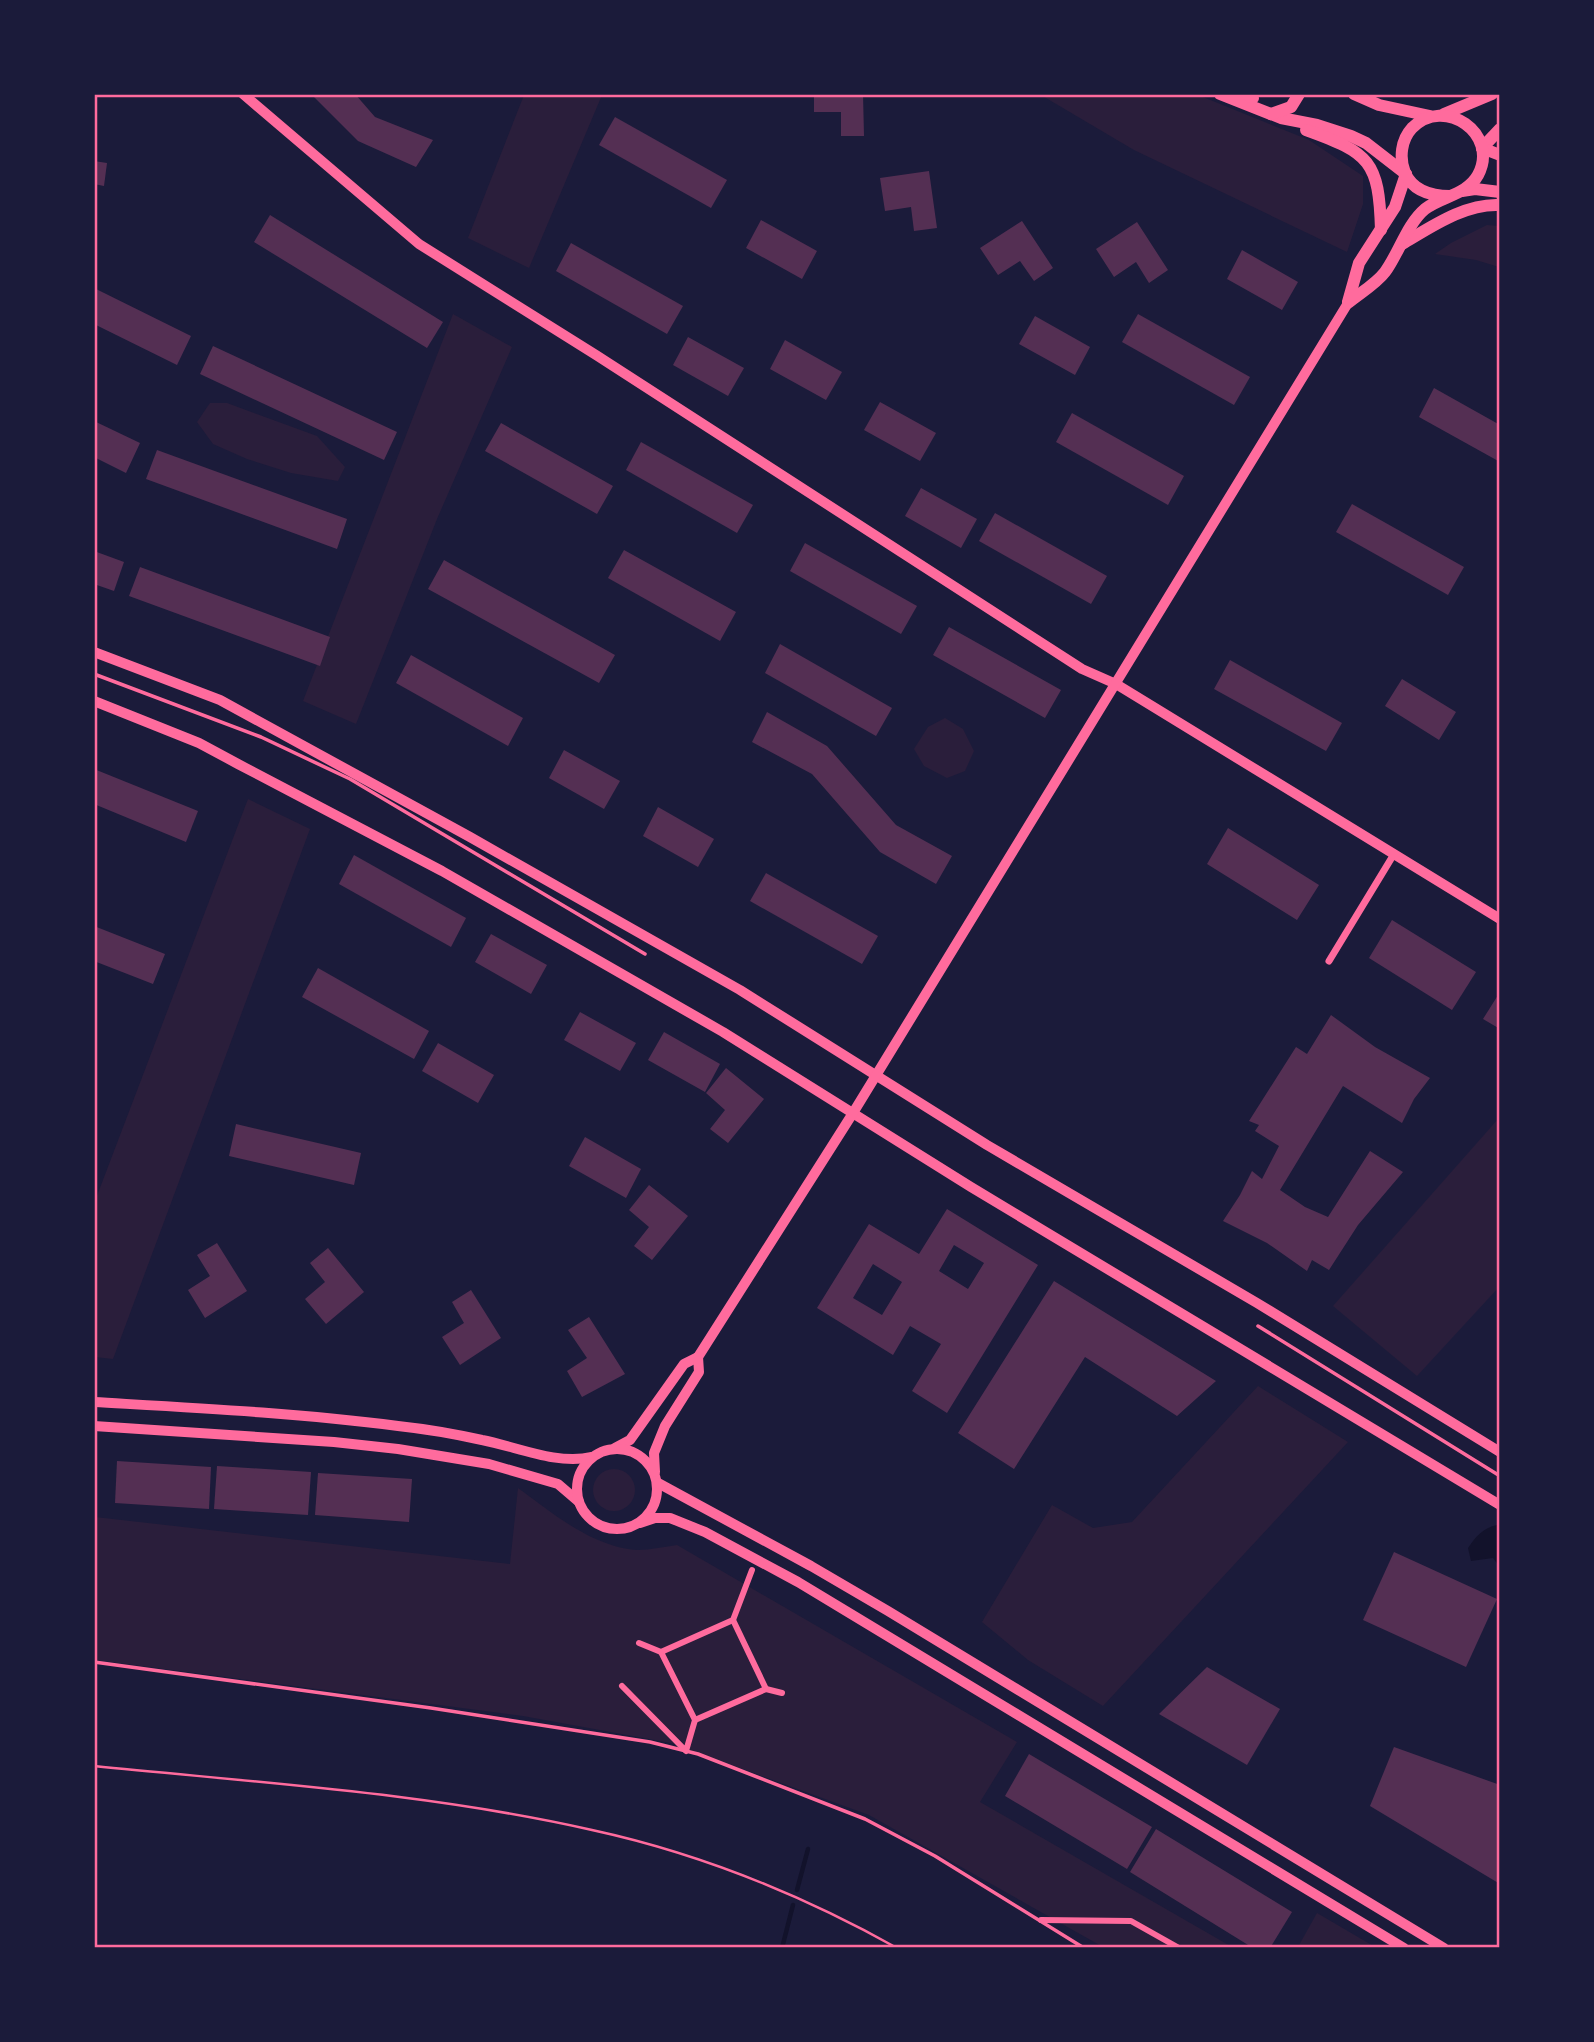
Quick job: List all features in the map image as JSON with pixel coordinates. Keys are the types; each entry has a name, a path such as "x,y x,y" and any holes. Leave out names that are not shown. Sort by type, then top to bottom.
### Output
{"highway":[{"path":"1220,94 1340,142 1363,156 1374,172 1380,198 1381,230"},
{"path":"1276,116 1291,107 1299,94"},
{"path":"1354,94 1378,105 1430,116 1444,114 1492,94"},
{"path":"1348,303 1383,274 1413,223 1425,209 1472,184 1479,173 1483,161 1478,135 1457,117 1444,114"},
{"path":"1276,116 1317,125 1366,143 1406,174 1414,185 1424,192 1437,196 1475,189 1500,192"},
{"path":"1348,303 1359,263 1395,207 1406,174 1402,161 1402,146 1417,123 1430,116"},
{"path":"1482,148 1500,129"},
{"path":"1482,148 1500,155"},
{"path":"1402,244 1446,218 1475,208 1500,205"}],"street":[{"path":"243,94 419,244 1082,669 1116,684 1500,919"},
{"path":"1348,303 853,1114 698,1357 684,1364 630,1440 602,1451 583,1466 577,1490 585,1513 593,1522 604,1528 617,1530 655,1518 670,1518 705,1532 798,1582 1404,1948"},
{"path":"94,652 220,700 470,836 740,990 987,1145 1257,1303 1500,1452"},
{"path":"94,701 199,743 442,871 723,1031 853,1114 1500,1505"},
{"path":"1329,961 1394,854"},
{"path":"654,1472 654,1453 664,1426 699,1372 698,1357"},
{"path":"94,1402 215,1409 399,1426 482,1440 563,1459 592,1457"},
{"path":"94,1426 398,1449 489,1464 558,1484 579,1502"},
{"path":"614,1448 627,1449 638,1454 648,1462 658,1483 655,1506 640,1523"},
{"path":"658,1483 888,1611 1444,1948"},
{"path":"661,1652 733,1620 752,1570"},
{"path":"733,1620 766,1689"},
{"path":"622,1686 685,1751 695,1720 661,1652 639,1643"},
{"path":"695,1720 766,1689 782,1693"},
{"path":"1041,1920 1131,1921 1179,1948"}],"lane":[{"path":"94,674 261,737 350,779 645,954"},
{"path":"1258,1326 1500,1476"},
{"path":"94,1662 431,1708 650,1742 685,1751 866,1819 935,1856 1084,1948"}],"path":[{"path":"94,1766 376,1794 507,1813 593,1830 666,1849 754,1880 813,1905 897,1948"}],"shaded area":[{"path":"524,95 602,95 529,268 468,238"},
{"path":"1041,95 1198,95 1309,140 1363,176 1363,204 1347,252 1134,150"},
{"path":"1487,225 1499,226 1499,267 1476,260 1435,254 1451,243"},
{"path":"453,314 512,347 437,519 356,724 303,701"},
{"path":"210,403 227,403 317,436 345,467 338,481 291,473 247,459 213,444 197,422"},
{"path":"945,718 963,729 974,751 965,771 947,778 924,766 914,749 928,727"},
{"path":"248,799 310,829 113,1359 95,1357 95,1201"},
{"path":"1499,1118 1499,1287 1417,1376 1333,1306"},
{"path":"1258,1386 1348,1442 1103,1706 1028,1660 982,1622 1052,1505 1093,1528 1132,1522"},
{"path":"614,1469 629,1475 635,1490 629,1505 614,1511 599,1505 593,1490 599,1475"},
{"path":"518,1488 556,1516 598,1540 639,1550 677,1545 1017,1742 980,1802 1232,1947 1103,1947 869,1815 671,1743 523,1716 95,1660 95,1517 510,1564"},
{"path":"1497,1525 1499,1566 1493,1558 1471,1561 1468,1548 1484,1530"},
{"path":"1317,1913 1375,1947 1298,1947"}],"building":[{"path":"311,94 355,94 375,117 433,140 416,167 358,141"},
{"path":"814,94 863,94 864,136 841,136 841,112 814,112"},
{"path":"615,117 727,180 711,208 599,145"},
{"path":"94,161 107,163 104,186 94,184"},
{"path":"929,171 937,228 914,231 911,207 885,211 880,178"},
{"path":"270,215 443,322 427,348 254,242"},
{"path":"761,220 817,251 802,279 746,248"},
{"path":"1022,221 1053,268 1034,281 1020,261 998,275 980,248"},
{"path":"1137,222 1168,270 1149,283 1136,262 1114,277 1096,249"},
{"path":"571,243 683,306 667,334 556,271"},
{"path":"1242,250 1298,282 1282,310 1227,279"},
{"path":"94,288 191,336 177,365 94,324"},
{"path":"1138,314 1250,377 1234,405 1122,342"},
{"path":"1035,316 1090,347 1075,375 1019,344"},
{"path":"688,337 744,368 728,396 673,365"},
{"path":"785,340 842,372 826,400 770,369"},
{"path":"213,346 397,432 384,460 200,374"},
{"path":"1434,388 1500,425 1500,462 1419,417"},
{"path":"880,402 936,433 920,461 864,430"},
{"path":"1072,413 1184,476 1168,505 1056,442"},
{"path":"94,421 140,443 126,473 94,457"},
{"path":"501,423 613,486 597,514 485,451"},
{"path":"641,442 753,505 737,533 626,470"},
{"path":"157,450 347,519 337,549 146,479"},
{"path":"921,488 977,519 961,548 905,516"},
{"path":"1352,504 1464,567 1448,595 1336,532"},
{"path":"995,513 1107,576 1091,604 979,541"},
{"path":"805,543 917,606 901,634 790,571"},
{"path":"624,550 736,612 720,641 608,578"},
{"path":"94,551 124,562 114,591 94,584"},
{"path":"444,560 615,655 599,683 428,589"},
{"path":"140,567 330,637 320,666 129,596"},
{"path":"949,627 1061,690 1045,718 933,655"},
{"path":"780,644 892,708 876,736 765,673"},
{"path":"411,655 523,718 508,746 396,683"},
{"path":"1230,660 1342,723 1326,751 1214,689"},
{"path":"1402,679 1456,712 1439,740 1385,706"},
{"path":"767,712 827,746 896,825 952,856 936,884 880,852 812,774 752,742"},
{"path":"564,750 620,781 604,809 549,778"},
{"path":"94,769 198,811 186,842 94,804"},
{"path":"658,807 714,839 698,867 643,836"},
{"path":"1228,828 1319,885 1297,920 1207,864"},
{"path":"354,855 466,918 451,947 339,884"},
{"path":"766,873 878,936 862,964 750,901"},
{"path":"1392,920 1476,972 1452,1010 1369,958"},
{"path":"94,926 165,954 153,984 94,961"},
{"path":"491,934 547,965 531,994 475,962"},
{"path":"318,968 429,1031 414,1059 302,997"},
{"path":"1500,992 1500,1029 1483,1019"},
{"path":"580,1012 636,1043 620,1071 564,1040"},
{"path":"1331,1015 1375,1047 1430,1078 1414,1099 1402,1123 1343,1086 1280,1190 1305,1207 1328,1217 1370,1151 1403,1172 1358,1225 1329,1270 1312,1260 1307,1271 1267,1243 1223,1221 1252,1171 1262,1179 1279,1146 1255,1131 1259,1125 1249,1121 1296,1047 1307,1054"},
{"path":"664,1032 720,1064 705,1092 648,1060"},
{"path":"438,1043 494,1075 478,1103 422,1071"},
{"path":"726,1068 764,1099 728,1143 710,1129 725,1110 706,1093"},
{"path":"236,1124 361,1153 354,1185 229,1156"},
{"path":"585,1137 641,1169 626,1198 569,1166"},
{"path":"649,1185 688,1216 652,1260 634,1246 649,1227 629,1210"},
{"path":"947,1209 1038,1265 947,1413 912,1391 941,1344 910,1326 893,1355 817,1308 869,1224 919,1254","holes":["954,1245 984,1263 968,1289 939,1271","873,1264 902,1282 882,1315 853,1298"]},
{"path":"217,1243 247,1291 205,1318 188,1290 210,1276 197,1255"},
{"path":"328,1248 364,1292 326,1324 305,1299 325,1282 310,1263"},
{"path":"1054,1281 1216,1381 1177,1416 1085,1357 1014,1469 958,1433"},
{"path":"471,1290 501,1338 460,1365 442,1337 464,1323 452,1302"},
{"path":"589,1317 625,1374 582,1397 567,1371 587,1358 568,1330"},
{"path":"117,1461 211,1467 209,1509 115,1503"},
{"path":"217,1466 311,1472 308,1515 214,1509"},
{"path":"318,1473 412,1479 409,1522 315,1515"},
{"path":"1394,1552 1497,1599 1466,1667 1363,1620"},
{"path":"1207,1667 1280,1709 1247,1765 1159,1714"},
{"path":"1394,1747 1500,1785 1500,1884 1370,1806"},
{"path":"1029,1754 1152,1827 1127,1869 1005,1796"},
{"path":"1156,1829 1292,1912 1270,1948 1253,1948 1130,1872"}],"waterway":[{"path":"797,1890 808,1849"},
{"path":"782,1948 793,1905"}]}
